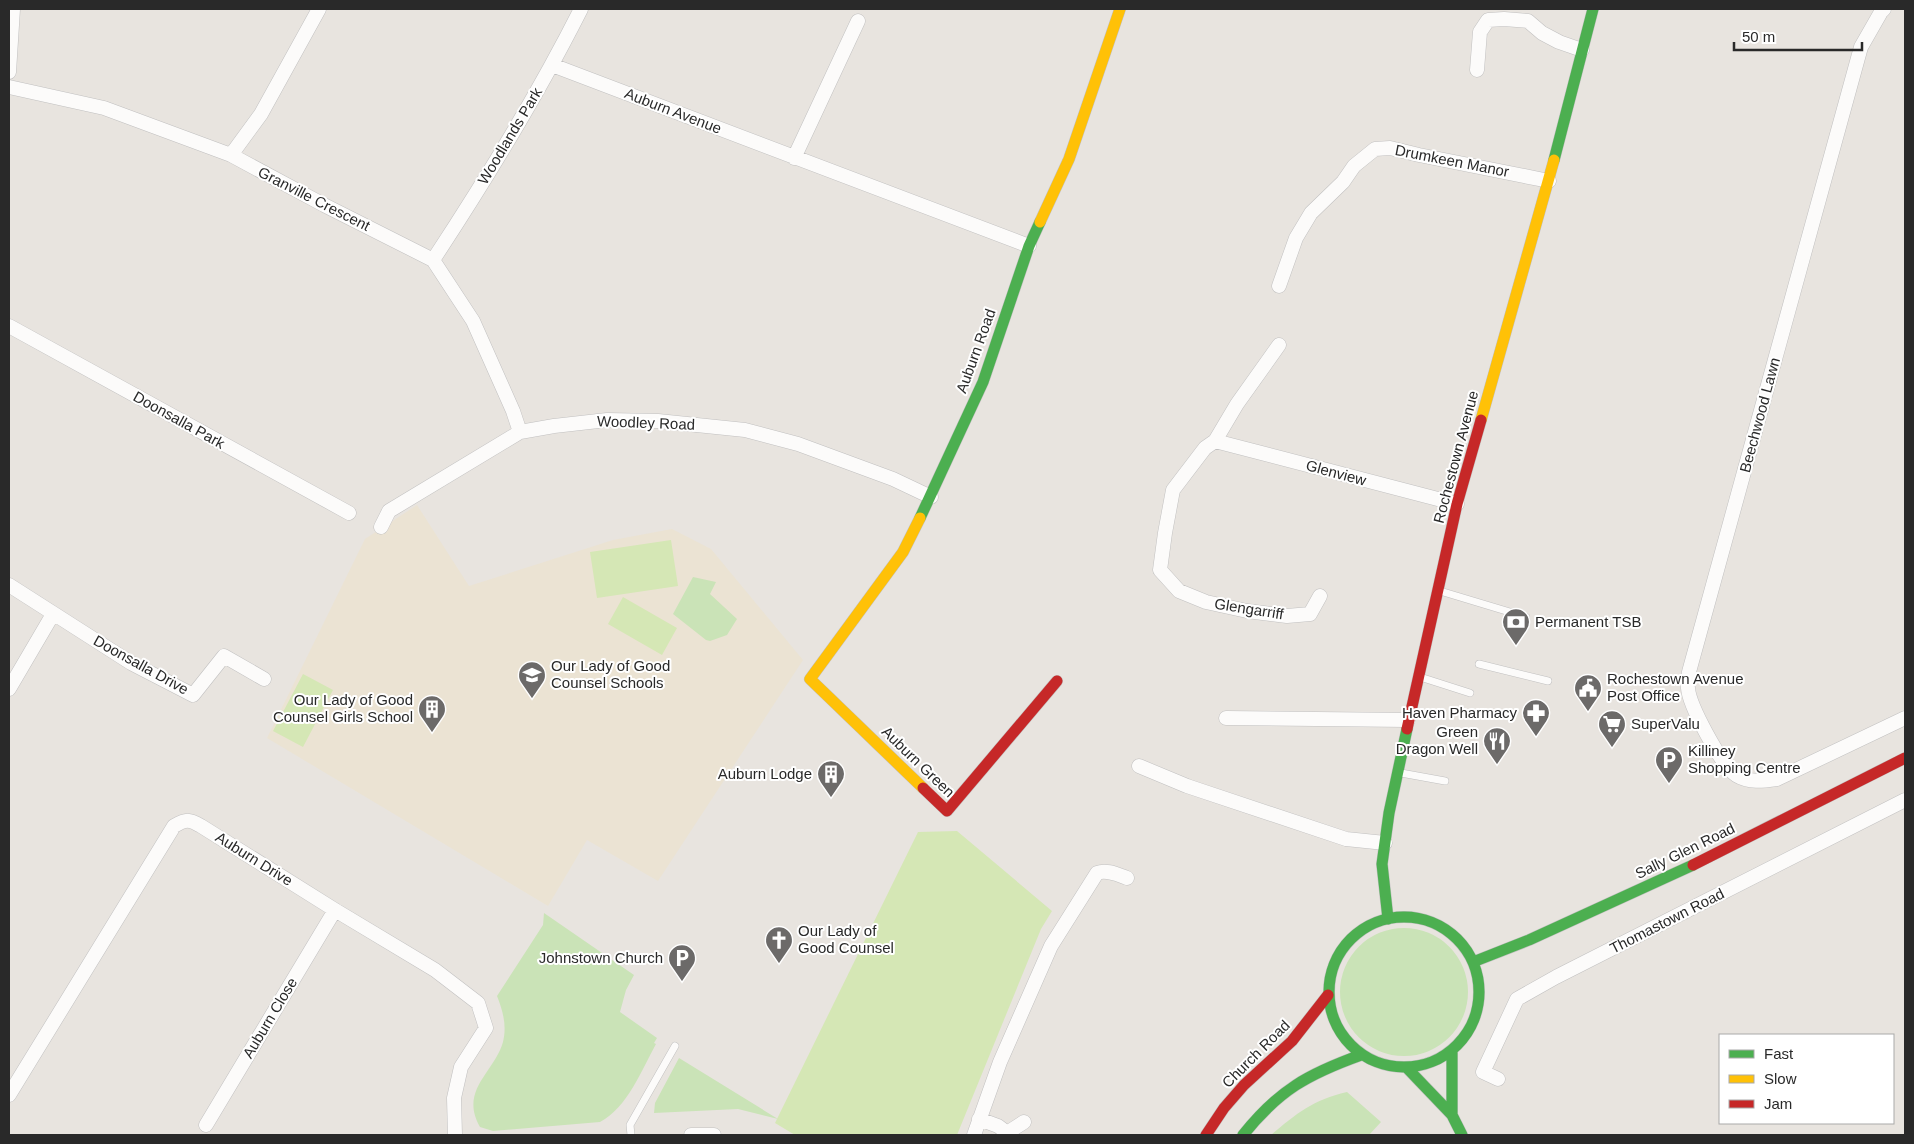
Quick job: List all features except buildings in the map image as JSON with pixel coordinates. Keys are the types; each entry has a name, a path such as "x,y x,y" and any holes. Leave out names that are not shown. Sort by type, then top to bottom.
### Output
{"main road":[{"name":"Auburn Road","path":"810,679 903,552 931,497 983,382 1029,246 1069,158 1120,9"},
{"name":"Rochestown Avenue","path":"1388,919 1382,864 1389,813 1399,772 1408,720 1458,504 1549,181 1594,9"},
{"name":"Auburn Green","path":"810,679 947,811 1057,681"},
{"name":"Sally Glen Road","path":"1473,962 1530,940 1678,872 1905,758"},
{"path":"1397,917 1420,918 1441,926 1460,942 1473,962 1479,986 1477,1010 1468,1032 1452,1051 1431,1063 1407,1068 1383,1065 1361,1055 1344,1038 1332,1018 1328,995 1331,972 1340,951 1355,934 1375,922 1388,919 1397,917"},
{"name":"Church Road","path":"1206,1135 1224,1108 1259,1070 1292,1042 1328,995"},
{"path":"1452,1051 1452,1114 1460,1134"},
{"path":"1243,1135 1266,1107 1297,1081 1315,1072 1361,1055"},
{"path":"1407,1068 1452,1114"}],"street":[{"path":"9,72 14,9"},
{"path":"231,156 261,114 318,9"},
{"name":"Woodlands Park","path":"433,260 507,144 581,9"},
{"name":"Beechwood Lawn","path":"1884,9 1861,47 1689,672 1688,688 1691,700 1725,765 1736,775 1755,782 1777,779 1905,718"},
{"path":"1477,70 1480,32 1488,20 1528,21 1542,33 1559,42 1582,50"},
{"path":"794,158 858,21"},
{"name":"Auburn Avenue","path":"552,65 1029,246"},
{"name":"Granville Crescent","path":"9,87 104,108 231,156 433,260 473,321 513,411 520,432"},
{"name":"Drumkeen Manor","path":"1279,286 1296,238 1312,213 1344,182 1354,166 1375,149 1390,148 1549,181"},
{"name":"Doonsalla Park","path":"9,326 349,513"},
{"path":"1215,441 1236,404 1279,345"},
{"name":"Woodley Road","path":"381,529 389,511 520,432 607,420 658,421 745,430 798,444 893,479 931,497"},
{"name":"Glenview","path":"1215,441 1458,504"},
{"name":"Glengarriff","path":"1215,441 1205,448 1173,490 1160,570 1179,591 1206,602 1247,611 1287,616 1310,614 1320,596"},
{"name":"Doonsalla Drive","path":"9,585 131,663 193,695 224,656 264,679"},
{"path":"9,688 53,614"},
{"path":"1226,718 1408,720"},
{"path":"1139,766 1187,786 1346,839 1385,843"},
{"name":"Thomastown Road","path":"1498,1079 1483,1072 1517,999 1556,977 1905,800"},
{"name":"Auburn Drive","path":"9,1095 174,826 185,820 193,821 435,970 478,1003 486,1028 462,1067 454,1098 456,1135"},
{"path":"974,1135 1000,1062 1051,946 1097,873 1102,871 1110,872 1127,878"},
{"name":"Auburn Close","path":"206,1125 335,910"},
{"path":"979,1119 998,1126 1009,1134 1024,1122"},
{"path":"691,1135 714,1135"}],"lane":[{"path":"1438,590 1526,617"},
{"path":"1479,664 1548,681"},
{"path":"1418,676 1470,694"},
{"path":"1399,772 1445,781"},
{"path":"630,1135 630,1125 675,1046"}],"shaded area":[{"name":"Our Lady of Good Counsel Schools","path":"417,505 469,586 613,540 672,529 711,549 803,660 658,881 587,840 548,906 267,738 365,539"}],"green space":[{"path":"671,540 678,586 597,598 590,552"},
{"path":"693,577 716,582 710,594 737,619 727,635 710,641 706,640 673,614"},
{"path":"623,597 677,628 662,655 608,624"},
{"path":"303,674 333,690 303,747 273,731"},
{"path":"957,831 1052,911 1041,929 957,1135 795,1135 775,1123 918,832"},
{"path":"544,913 634,975 626,990 620,1012 657,1038 654,1043 656,1044 626,1098 610,1115 600,1122 493,1131 480,1127 473,1102 480,1082 499,1053 503,1042 504,1019 497,996 543,925"},
{"path":"1404,928 1428,933 1440,939 1449,947 1457,956 1463,968 1468,992 1463,1016 1457,1028 1449,1037 1440,1045 1428,1051 1404,1056 1380,1051 1368,1045 1359,1037 1351,1028 1345,1016 1340,992 1345,968 1351,956 1359,947 1368,939 1380,933"},
{"path":"679,1058 778,1119 738,1109 654,1113 655,1103"},
{"path":"1347,1092 1381,1122 1369,1135 1271,1135 1306,1108 1324,1099"}],"traffic: fast":[{"path":"1554,160 1593,9"},
{"path":"920,518 983,382 1029,246 1040,222"},
{"path":"1388,919 1382,864 1389,813 1407,729"},
{"path":"1473,962 1529,940 1693,865"},
{"path":"1404,917 1419,918 1433,923 1457,939 1473,963 1478,977 1479,992 1478,1007 1473,1021 1457,1045 1433,1061 1419,1066 1404,1067 1389,1066 1375,1061 1351,1045 1335,1021 1330,1007 1329,992 1330,977 1335,963 1351,939 1375,923 1389,918 1404,917"},
{"path":"1452,1051 1452,1115"},
{"path":"1243,1135 1269,1106 1296,1085 1325,1069 1361,1055"},
{"path":"1407,1068 1452,1115 1462,1135"}],"traffic: slow":[{"path":"1040,222 1069,159 1120,9"},
{"path":"1481,420 1554,160"},
{"path":"920,518 903,552 810,679 923,788"}],"traffic: jam":[{"path":"1407,729 1457,504 1481,420"},
{"path":"923,788 947,811 1057,681"},
{"path":"1693,865 1905,758"},
{"path":"1206,1135 1224,1108 1244,1085 1292,1041 1328,995"}],"place":[{"name":"Permanent TSB","path":"1516,646"},
{"name":"Our Lady of Good Counsel Schools","path":"532,699"},
{"name":"Rochestown Avenue Post Office","path":"1588,712"},
{"name":"Our Lady of Good Counsel Girls School","path":"432,733"},
{"name":"Haven Pharmacy","path":"1536,737"},
{"name":"SuperValu","path":"1612,748"},
{"name":"Green Dragon Well","path":"1497,765"},
{"name":"Killiney Shopping Centre","path":"1669,784"},
{"name":"Auburn Lodge","path":"831,798"},
{"name":"Our Lady of Good Counsel","path":"779,964"},
{"name":"Johnstown Church","path":"682,982"}]}
